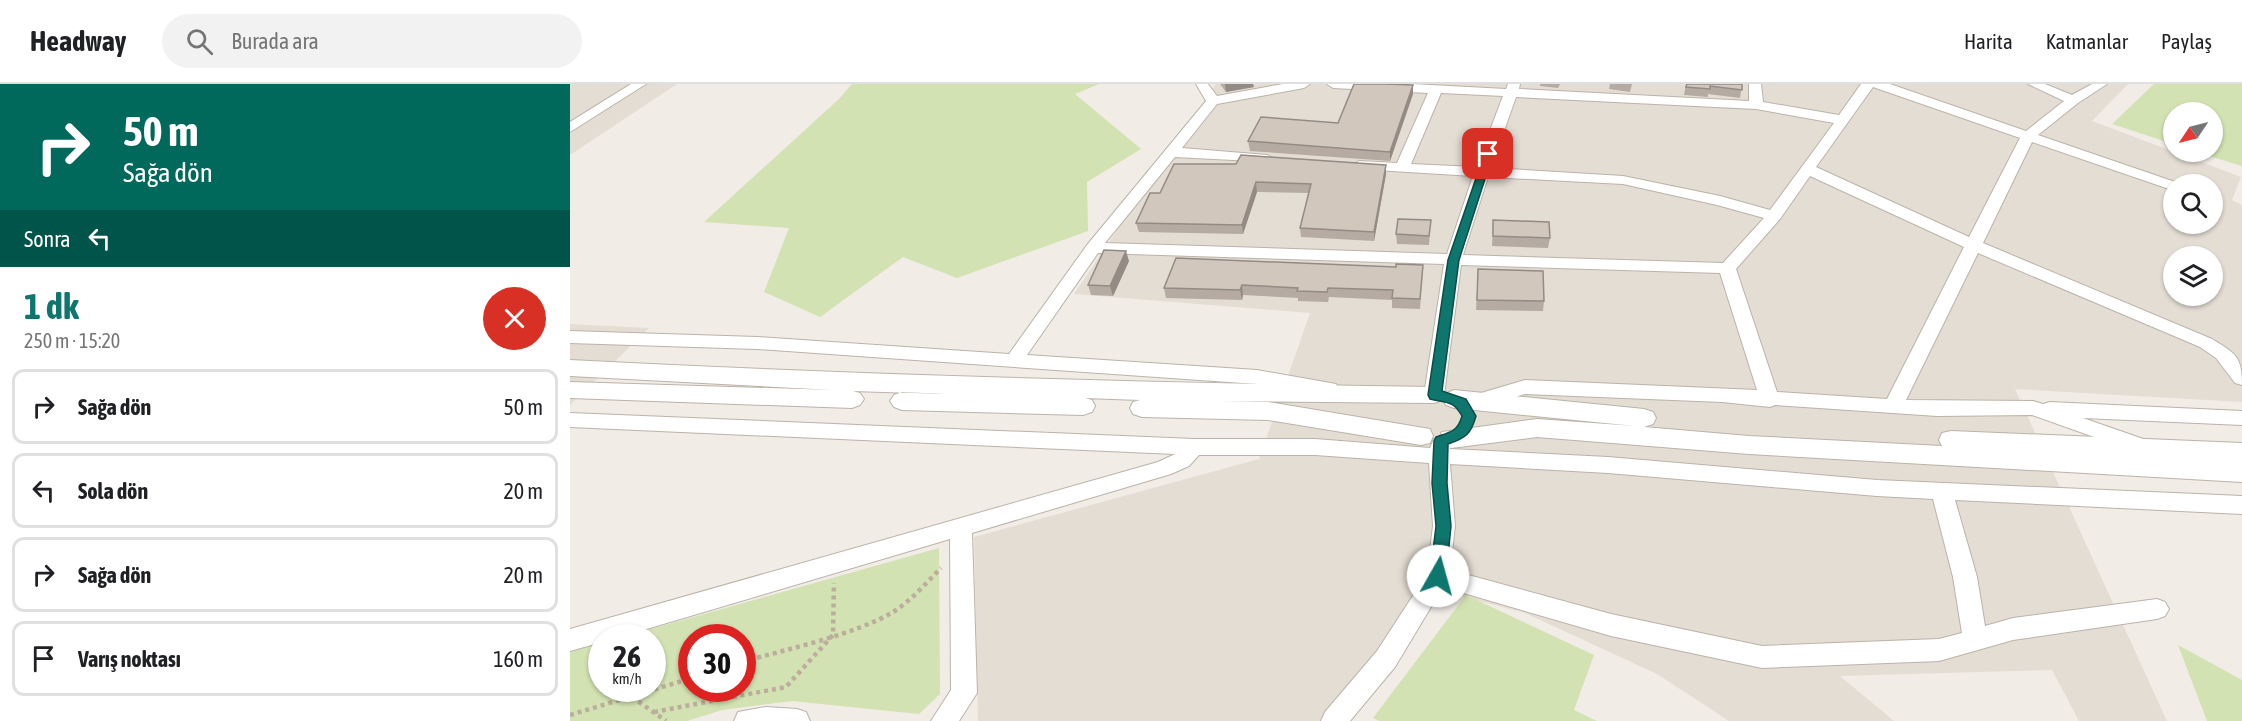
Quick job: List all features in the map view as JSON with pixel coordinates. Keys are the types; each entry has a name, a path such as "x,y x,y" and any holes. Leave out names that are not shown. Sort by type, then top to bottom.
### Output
{"street":[{"path":"573,124 640,84"},
{"path":"1202,84 1213,101"},
{"path":"1014,360 1093,248 1213,101 1304,84"},
{"path":"1333,84 1436,90 1512,89 1756,105 1842,120"},
{"path":"1755,84 1756,105"},
{"path":"1093,248 1726,268 1774,216 1868,84"},
{"path":"1877,84 2163,182"},
{"path":"2034,84 2073,100"},
{"path":"1893,406 2028,136 2073,100 2101,84"},
{"path":"1444,397 1453,260 1512,89"},
{"path":"1402,168 1436,90"},
{"path":"1172,152 1287,160"},
{"path":"1344,164 1481,174 1623,180 1720,201 1774,216"},
{"path":"1808,169 1973,245 2206,343 2223,354 2242,378"},
{"path":"1726,268 1770,400"},
{"path":"570,337 757,343 1257,377 1355,394"},
{"path":"570,368 841,382 1161,392 1444,397 1786,432 2242,453"},
{"path":"1478,401 1525,387 1722,395 1770,400 1937,409 2033,408 2242,417"},
{"path":"570,390 1268,411 1438,443 1608,465 1877,488 2242,505"},
{"path":"1444,397 1467,409 1469,423 1466,430 1438,443 1408,424 1407,416 1416,402 1444,397"},
{"path":"2033,408 2153,449"},
{"path":"570,420 1194,447 1315,447 1438,443 1537,428 1749,445 2242,472"},
{"path":"1334,721 1386,659 1438,576 1444,526 1438,443"},
{"path":"570,640 834,565 961,537 1164,468 1182,460 1194,447"},
{"path":"1941,490 1965,577 1976,639"},
{"path":"946,721 964,693 961,537"},
{"path":"1438,576 1611,626 1762,657 1939,650 2013,629 2157,609"},
{"path":"747,721 766,719 797,721"}],"path":[{"path":"756,658 833,635 893,612 916,594 961,537"},
{"path":"654,712 786,687 833,635 834,565"},
{"path":"570,715 612,702"},
{"path":"640,702 666,721"}],"shaded area":[{"path":"570,84 677,84 570,155"},
{"path":"1216,84 2128,84 2092,121 2163,148 2163,162 2201,162 2241,177 2232,200 2242,205 2242,402 2015,389 2167,721 2079,721 2052,670 1840,676 1894,721 1729,721 1657,674 1525,613 1441,591 1352,721 978,721 974,537 1259,459 1310,313 1074,294"},
{"path":"570,324 649,328 570,405"}],"green space":[{"path":"852,84 1099,84 1075,94 1141,149 1087,182 1088,231 957,278 903,257 820,317 764,292 789,228 704,222 839,99"},
{"path":"2154,84 2242,84 2242,166 2223,160 2223,102 2163,102 2163,141 2112,124"},
{"path":"939,548 940,694 919,714 792,701 722,710 687,721 570,721 570,652 588,647 588,702 666,702 666,625"},
{"path":"1466,595 1594,655 1574,710 1597,721 1379,721 1373,718"},
{"path":"2178,645 2242,680 2242,721 2207,721"}],"building":[{"path":"1354,84 1413,85 1390,152 1248,141 1261,117 1338,123"},
{"path":"1687,84 1742,84 1742,90 1710,86 1710,89 1686,87"},
{"path":"1241,155 1386,165 1374,232 1300,228 1311,184 1256,182 1242,225 1136,223 1150,193 1160,193 1174,164 1236,164"},
{"path":"1398,219 1431,220 1429,236 1396,234"},
{"path":"1493,220 1549,222 1550,238 1493,236"},
{"path":"1104,250 1126,251 1110,286 1088,285"},
{"path":"1176,258 1396,267 1396,264 1423,265 1420,299 1392,298 1393,290 1328,288 1327,292 1242,285 1240,290 1164,288"},
{"path":"1478,269 1543,271 1544,301 1477,300"}],"route":[{"path":"1438,576 1444,526 1439,483 1441,441 1451,439 1466,430 1469,416 1467,409 1461,403 1445,396 1434,395 1453,260 1488,154"}]}
